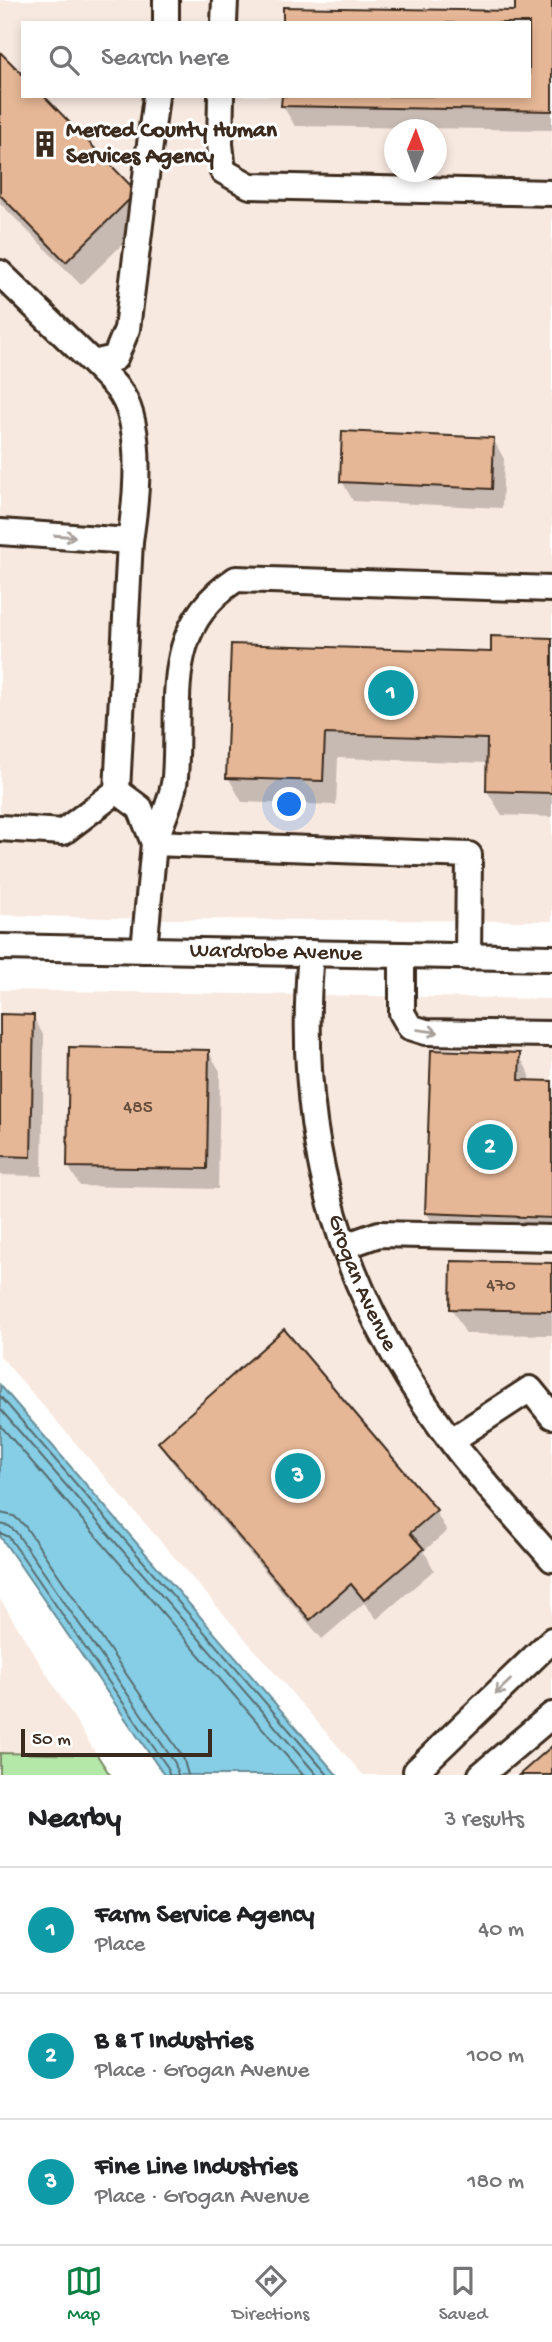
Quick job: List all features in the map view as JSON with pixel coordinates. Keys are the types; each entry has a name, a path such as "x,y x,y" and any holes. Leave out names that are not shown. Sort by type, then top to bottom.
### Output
{"street":[{"path":"166,0 166,21"},
{"path":"224,21 225,0"},
{"path":"93,363 115,358 127,329 156,98"},
{"path":"221,98 220,144 223,171 250,186 552,193"},
{"path":"0,272 122,395 134,427 135,509 130,541 117,790 86,818 62,832 0,828"},
{"path":"0,531 130,541"},
{"path":"144,950 154,843 175,780 178,671 192,622 213,594 236,579 552,589"},
{"path":"117,790 140,808 154,843"},
{"path":"154,843 469,855 468,957"},
{"name":"Wardrobe Avenue","path":"0,947 552,958"},
{"name":"Grogan Avenue","path":"311,953 306,1048 312,1121 326,1192 360,1288 397,1362 452,1440 552,1559"},
{"path":"402,955 402,1013 410,1027 426,1032 552,1034"},
{"path":"345,1247 379,1234 552,1238"},
{"path":"452,1440 530,1389 552,1416"},
{"path":"419,1775 416,1770 552,1640"},
{"path":"481,1775 552,1714"}],"shaded area":[{"path":"0,0 552,0 552,921 146,919 0,915"},
{"path":"0,990 552,999 552,1775 363,1775 0,1356"},
{"path":"0,1599 97,1755 110,1775 0,1775"}],"green space":[{"path":"0,1753 97,1755 110,1775 0,1775"}],"water":[{"path":"0,1385 337,1775 164,1775 0,1536"}],"building":[{"path":"515,0 552,0 552,111 281,106 282,98 531,98 531,21 283,21 283,7 515,11"},
{"name":"Merced County Human Services Agency","path":"0,52 21,73 21,98 46,98 137,192 66,262 0,195"},
{"path":"342,431 494,438 492,489 340,482"},
{"path":"491,636 552,638 552,793 486,791 487,739 325,734 323,781 226,778 231,644 491,652"},
{"path":"0,1014 34,1015 31,1157 0,1156"},
{"path":"69,1047 209,1050 207,1169 67,1167"},
{"path":"431,1050 520,1053 519,1080 552,1081 552,1218 425,1213"},
{"path":"451,1261 552,1263 552,1311 450,1309"},
{"path":"284,1329 437,1510 410,1533 424,1549 364,1600 351,1584 310,1620 158,1442"},
{"path":"552,1746 552,1775 519,1775"}],"place":[{"name":"Merced County Human Services Agency","path":"45,144"},
{"name":"Farm Service Agency","path":"391,693"},
{"name":"B & T Industries","path":"490,1147"},
{"name":"Fine Line Industries","path":"298,1476"}]}
